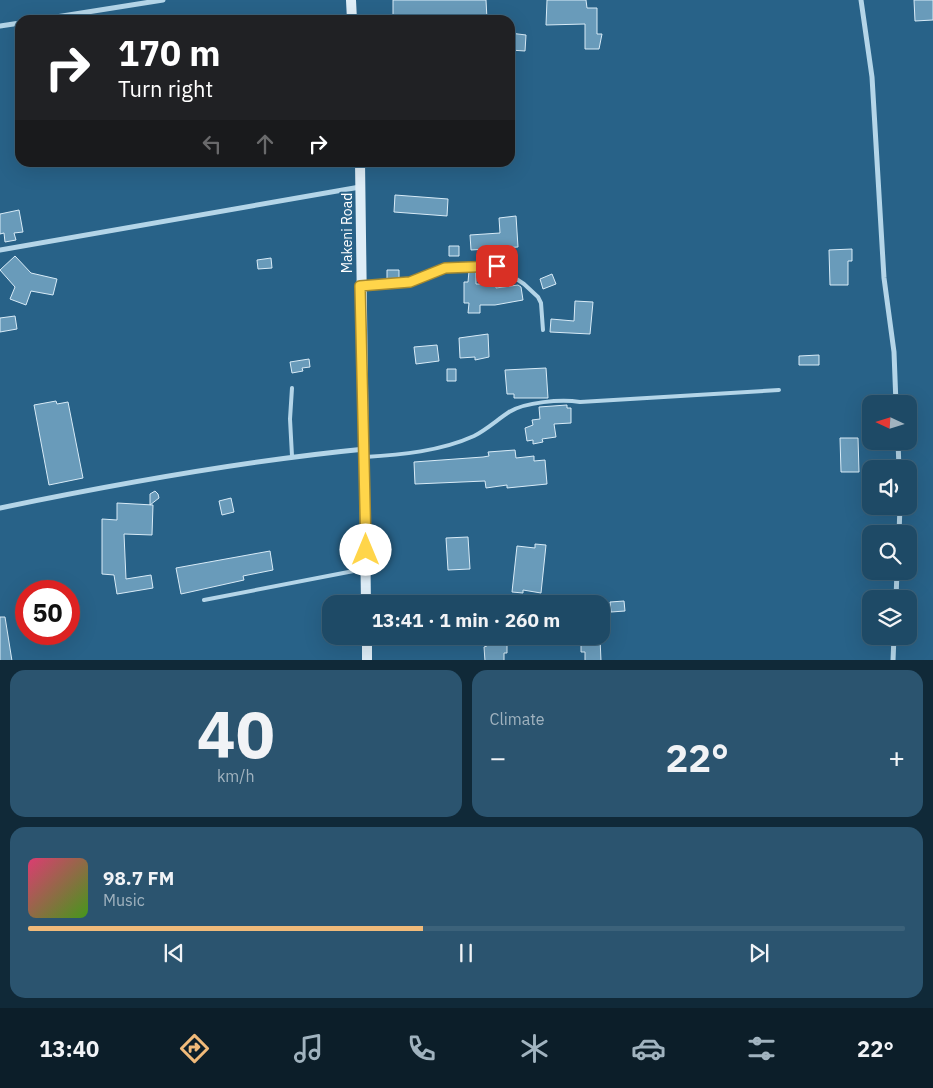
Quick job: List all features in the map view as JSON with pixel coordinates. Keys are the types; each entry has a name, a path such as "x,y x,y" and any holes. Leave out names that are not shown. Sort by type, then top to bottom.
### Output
{"main road":[{"path":"352,0 352,15"},
{"name":"Makeni Road","path":"360,167 360,286 365,453 366,595"},
{"path":"366,645 367,660"}],"street":[{"path":"68,15 163,0"},
{"path":"861,0 872,77 884,278 894,352 896,395"},
{"path":"0,26 15,24"},
{"path":"0,250 361,187"},
{"path":"0,508 124,482 292,456 365,453"},
{"path":"893,660 894,645"}],"lane":[{"path":"360,286 410,282 445,268 497,266 524,284 538,297 542,303 543,330"},
{"path":"292,388 290,419 292,456"},
{"path":"365,453 396,456 445,446 474,436 510,411 546,402 570,400 580,402 779,390"},
{"path":"204,600 366,569"}],"building":[{"path":"393,0 486,0 487,15 393,15"},
{"path":"547,0 586,0 587,8 597,8 597,34 602,34 599,49 585,49 585,24 546,25"},
{"path":"914,0 933,0 933,20 915,21"},
{"path":"515,34 526,35 525,51 515,50"},
{"path":"395,195 448,199 447,216 394,212"},
{"path":"19,210 23,232 14,233 16,240 5,242 4,233 0,234 0,214"},
{"path":"516,216 518,247 471,250 470,235 500,233 499,218"},
{"path":"449,246 459,246 459,256 449,256"},
{"path":"852,249 852,261 848,261 848,285 830,285 829,250"},
{"path":"15,256 31,273 57,279 53,295 31,291 26,305 10,299 15,287 0,270"},
{"path":"271,258 272,268 258,269 257,260"},
{"path":"387,270 399,270 399,279 387,279"},
{"path":"469,271 476,271 476,284 496,284 496,288 518,285 521,287 523,300 495,305 480,305 480,313 468,313 469,303 464,303 464,282 468,282"},
{"path":"552,274 556,284 543,289 540,279"},
{"path":"575,301 593,302 590,334 550,332 551,319 574,321"},
{"path":"15,316 17,329 0,332 0,318"},
{"path":"488,334 489,357 475,360 475,357 460,358 459,338"},
{"path":"437,345 439,361 416,364 414,347"},
{"path":"819,355 819,365 799,365 799,356"},
{"path":"309,359 310,367 302,368 303,371 292,373 290,362"},
{"path":"546,368 548,398 514,398 514,394 507,394 505,370"},
{"path":"447,369 456,369 456,381 447,381"},
{"path":"56,401 57,404 68,402 83,478 49,485 34,405"},
{"path":"567,405 567,408 571,408 571,423 554,424 556,437 542,439 543,442 533,444 533,440 527,441 525,428 533,425 532,420 540,419 539,407"},
{"path":"840,438 858,438 859,472 841,472"},
{"path":"515,450 516,458 534,456 534,461 545,460 547,484 507,488 507,485 486,488 485,481 415,484 414,462 483,457 489,456 488,452"},
{"path":"155,491 159,498 150,505 150,494"},
{"path":"231,498 234,512 222,515 219,501"},
{"path":"117,503 153,505 152,535 124,534 126,579 151,575 153,588 117,594 114,575 102,574 102,519 117,520"},
{"path":"468,537 470,569 448,570 446,538"},
{"path":"535,544 546,545 541,593 523,590 523,593 512,592 517,546 535,548"},
{"path":"270,551 273,570 243,576 244,580 181,594 176,568"},
{"path":"624,601 625,611 611,612 610,602"},
{"path":"0,617 5,617 12,660 0,660"},
{"path":"507,645 507,653 504,653 504,660 485,660 484,647"},
{"path":"581,645 600,645 601,660 585,660 585,652 581,652"}],"route":[{"path":"366,550 360,286 397,285 410,282 445,268 497,266"}]}
